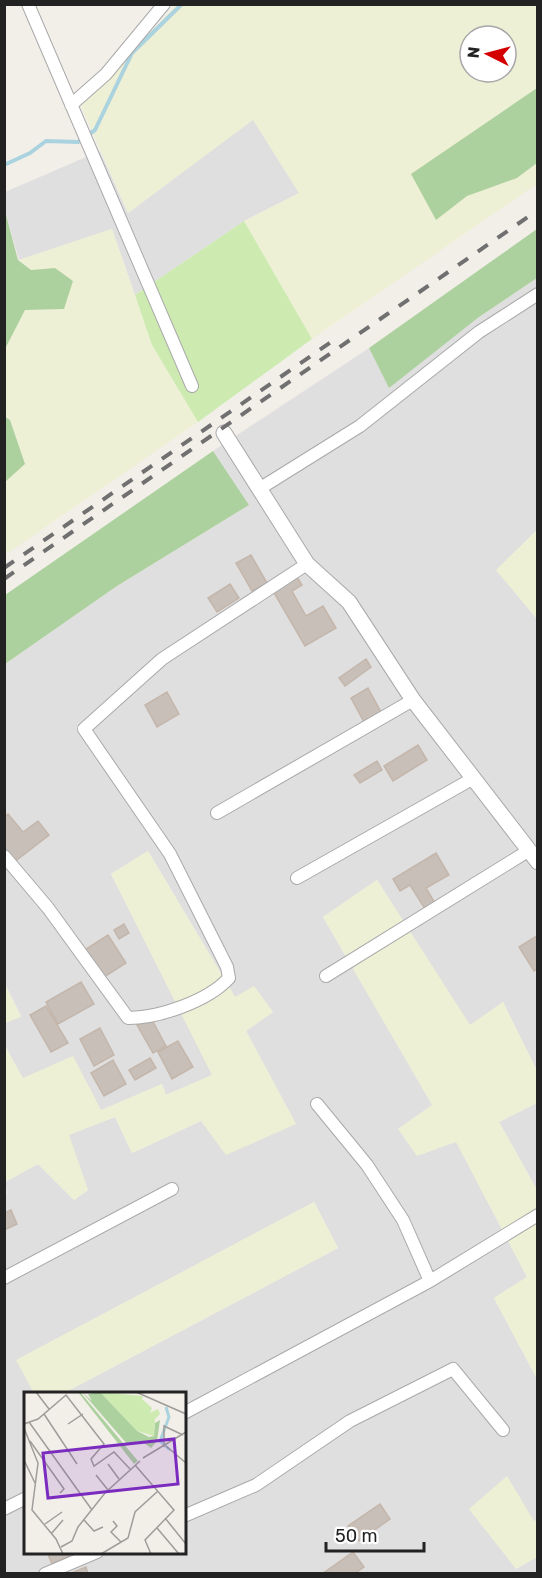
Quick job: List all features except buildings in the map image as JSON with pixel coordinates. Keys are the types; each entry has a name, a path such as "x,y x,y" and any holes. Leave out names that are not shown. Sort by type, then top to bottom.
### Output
{"street":[{"path":"28,4 192,386"},
{"path":"71,105 106,74 164,4"},
{"path":"259,489 360,426 479,332 537,294"},
{"path":"224,434 307,564 350,602 413,700 533,856 326,976"},
{"path":"4,856 48,908 128,1018 153,1017 174,1010 223,985 229,978 227,967 175,864 131,795 84,729 162,659 307,564"},
{"path":"217,813 413,700"},
{"path":"297,878 472,779"},
{"path":"317,1104 367,1165 403,1220 430,1281"},
{"path":"4,1278 172,1189"},
{"path":"186,1412 430,1281 537,1215"},
{"path":"186,1515 256,1485 350,1421 453,1369 503,1430"},
{"path":"4,1509 24,1499"},
{"path":"45,1574 92,1554"}],"shaded area":[{"path":"253,119 299,193 244,221 135,295 112,229 19,260 5,211 5,192 100,151 128,213"},
{"path":"537,278 537,530 497,570 537,619 537,1071 503,1002 470,1026 377,880 323,917 433,1105 398,1129 456,1141 527,1277 494,1298 537,1379 537,1520 516,1569 537,1557 537,1573 5,1573 4,1195 7,1194 5,1182 38,1164 74,1200 88,1190 68,1135 115,1117 132,1153 201,1121 296,1124 246,1031 273,1012 235,997 148,851 111,874 213,1075 166,1095 162,1084 101,1111 22,1078 5,1045 5,1023 21,1016 5,984 5,664 117,586 249,505 213,451 369,348 389,387 479,317","holes":["314,1202 338,1248 66,1392 186,1392 186,1554 24,1554 24,1392 33,1392 17,1360"]},
{"path":"537,1103 537,1190 499,1122"}],"green space":[{"path":"176,5 537,5 537,88 412,174 436,220 467,196 517,178 537,163 537,184 312,339 244,221 299,193 253,120 128,213 81,106"},
{"path":"537,88 537,163 517,178 467,196 436,220 411,174"},
{"path":"5,211 18,260 31,270 55,268 73,281 64,309 25,310 5,349"},
{"path":"244,221 312,339 198,422 152,345 135,295"},
{"path":"112,229 152,345 198,422 8,553 5,549 5,482 25,464 10,420 5,416 5,349 25,310 64,309 55,268 31,270 19,260"},
{"path":"537,229 537,278 479,317 389,388 369,348"},
{"path":"4,416 10,420 25,464 5,482"},
{"path":"213,451 249,505 117,586 5,664 5,595"},
{"path":"537,530 537,619 496,570"},
{"path":"148,851 235,997 254,986 273,1012 246,1031 296,1124 226,1155 201,1121 132,1153 115,1117 69,1135 88,1190 74,1200 38,1164 5,1182 4,1045 23,1078 73,1056 101,1110 162,1084 166,1095 212,1075 111,874"},
{"path":"377,880 470,1025 503,1002 537,1071 537,1103 499,1122 537,1190 537,1379 494,1298 527,1277 456,1142 417,1156 398,1129 432,1105 323,917"},
{"path":"5,984 21,1017 4,1023"},
{"path":"314,1202 338,1248 66,1392 33,1392 16,1360"},
{"path":"507,1476 534,1521 537,1520 537,1557 516,1569 469,1509"}],"waterway":[{"path":"4,165 30,153 46,141 78,142 95,130 132,53 182,4"}],"railway":[{"path":"4,579 538,210"},
{"path":"4,568 334,340"}]}
